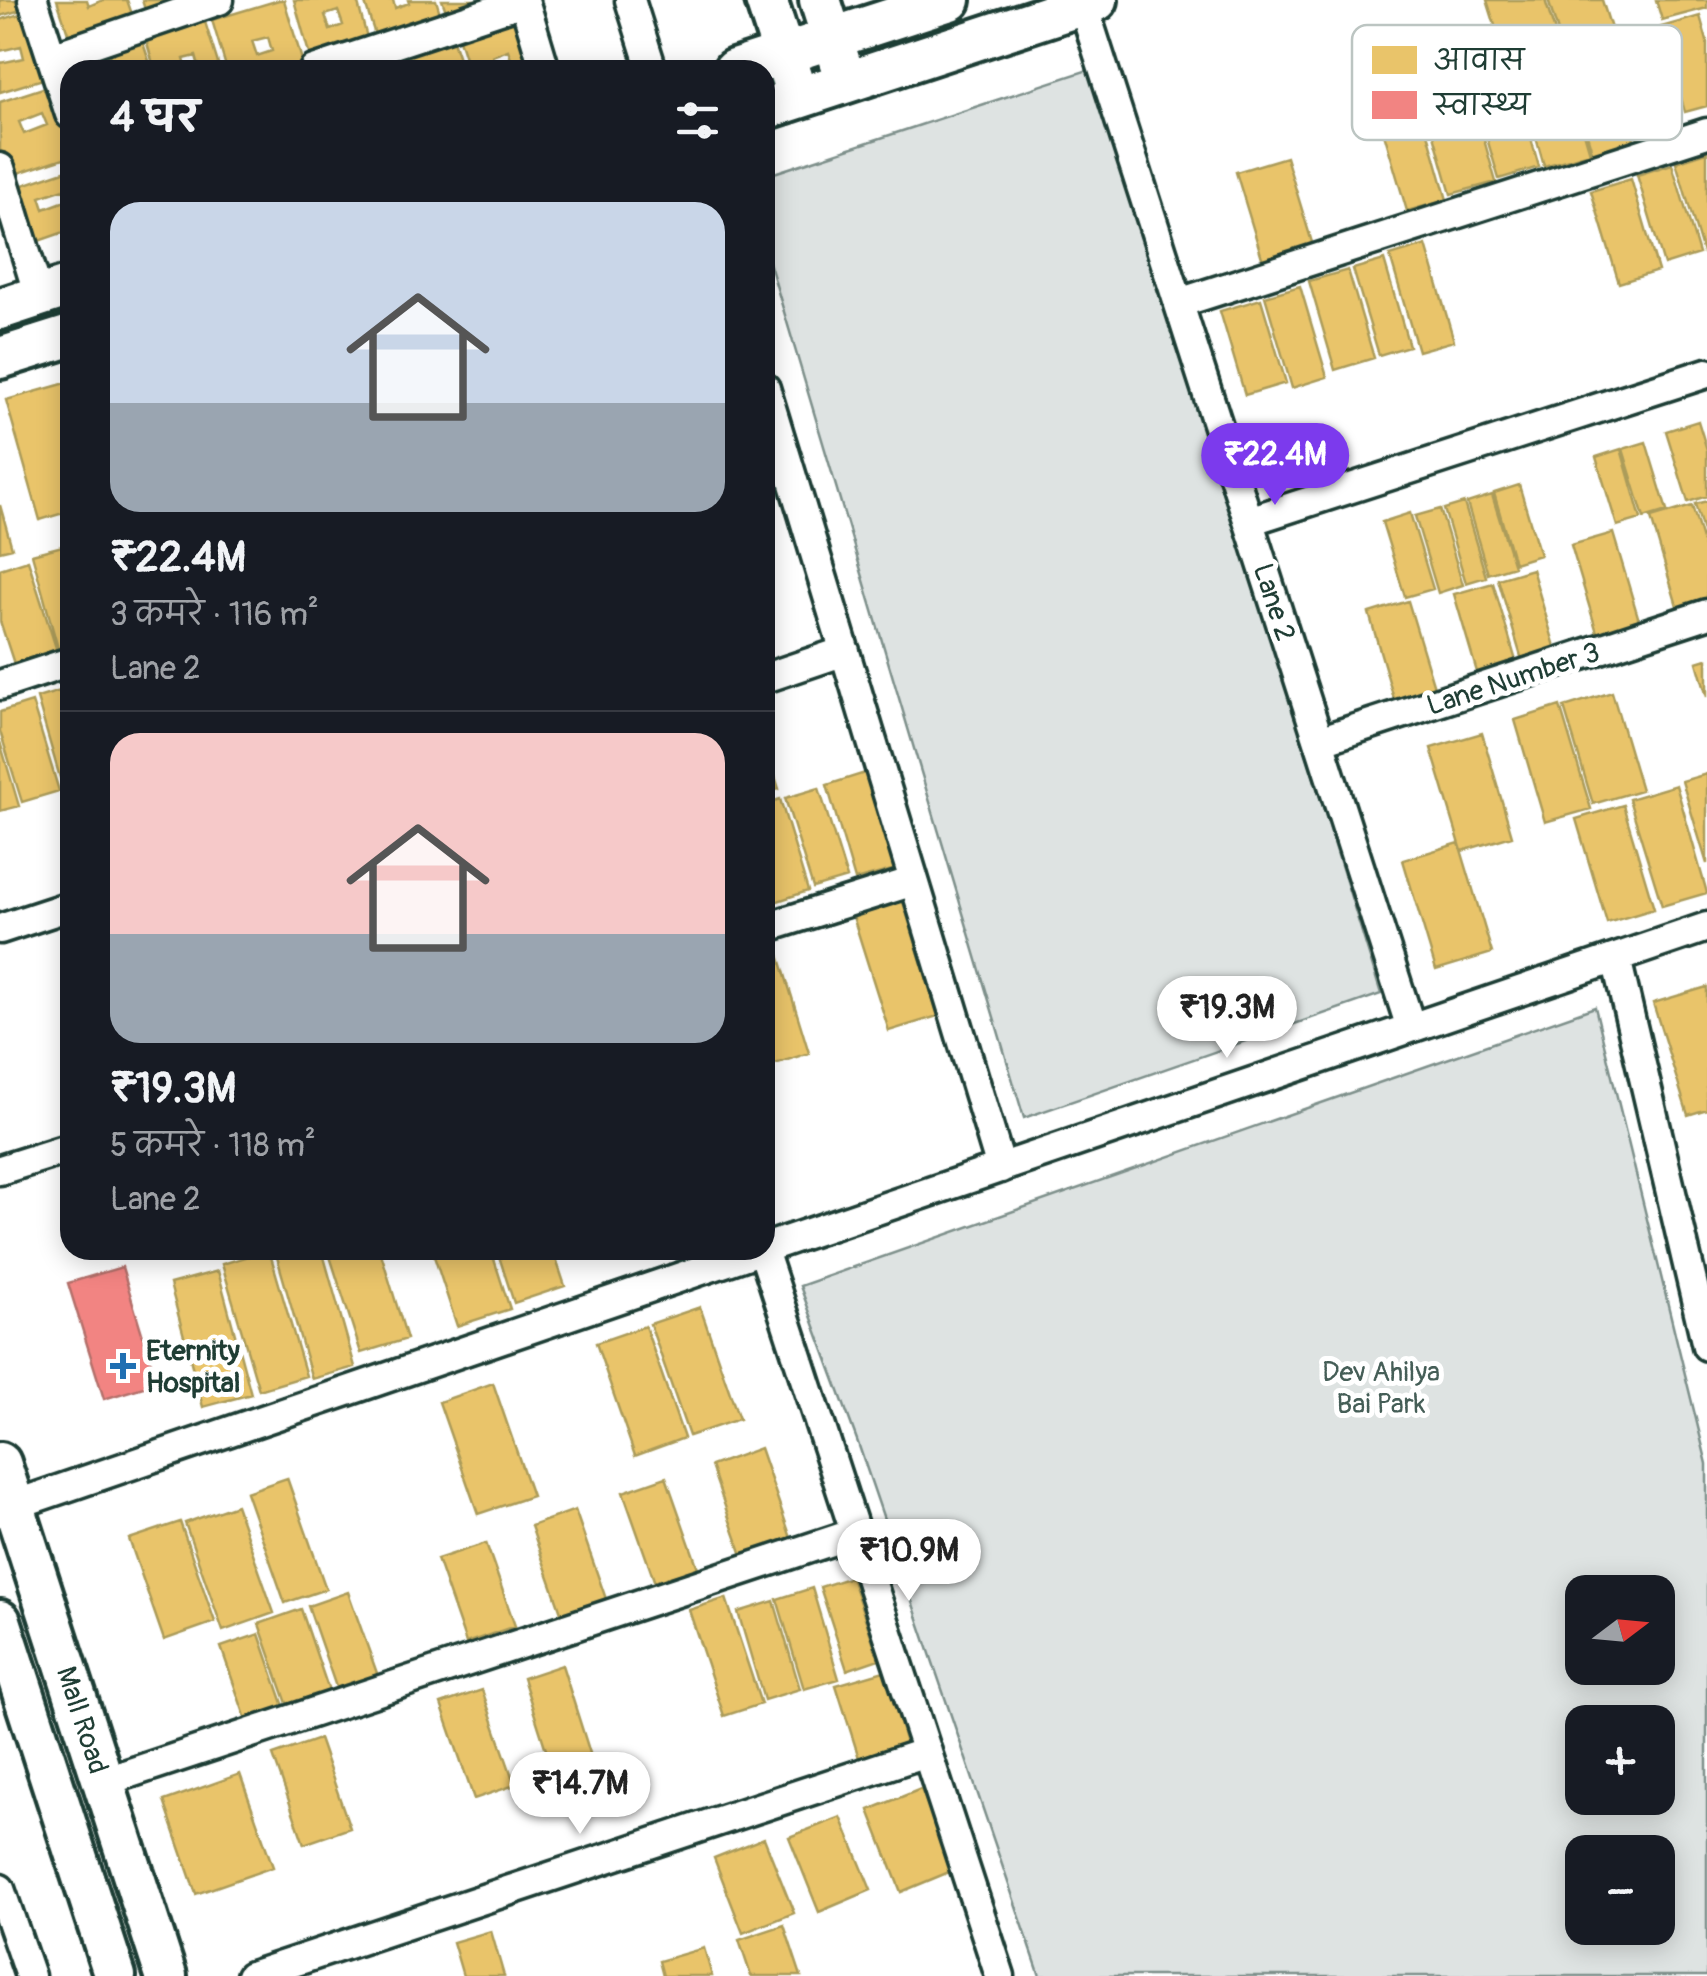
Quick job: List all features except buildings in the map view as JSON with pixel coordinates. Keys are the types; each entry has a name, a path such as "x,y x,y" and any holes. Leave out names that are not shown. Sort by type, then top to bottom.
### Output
{"street":[{"path":"33,0 60,82"},
{"path":"52,57 219,0"},
{"path":"344,60 524,0 543,60"},
{"path":"630,0 649,60"},
{"path":"766,0 784,54 781,104 1090,2"},
{"path":"820,0 846,82"},
{"path":"765,60 950,0"},
{"name":"Lane 2","path":"1090,2 1179,303 1412,1028"},
{"path":"1179,303 1707,133"},
{"path":"0,168 54,291 0,309"},
{"path":"0,358 60,339"},
{"path":"1249,521 1707,373"},
{"path":"775,445 844,651 1001,1168"},
{"name":"Lane Number 3","path":"1319,741 1707,614"},
{"path":"775,675 844,651"},
{"path":"0,684 60,665"},
{"path":"775,925 914,882"},
{"path":"0,928 60,909"},
{"path":"775,1246 1707,928"},
{"path":"1616,958 1707,1346"},
{"path":"0,1170 60,1151"},
{"path":"1680,1230 1707,1221"},
{"path":"14,1505 734,1260"},
{"path":"766,1260 1000,1976"},
{"name":"Mall Road","path":"0,1462 166,1976"},
{"path":"103,1782 856,1534"},
{"path":"2,1636 51,1620"},
{"name":"Mall Road","path":"2,1636 115,1976"},
{"path":"250,1976 927,1752"},
{"path":"3,1905 30,1976"}],"green space":[{"path":"1094,68 1381,994 1024,1118 775,282 775,173"},
{"name":"Dev Ahilya Bai Park","path":"1595,1007 1707,1464 1707,1976 1040,1976 857,1440 800,1286"}],"place":[{"name":"Eternity Hospital","path":"123,1366"}]}
